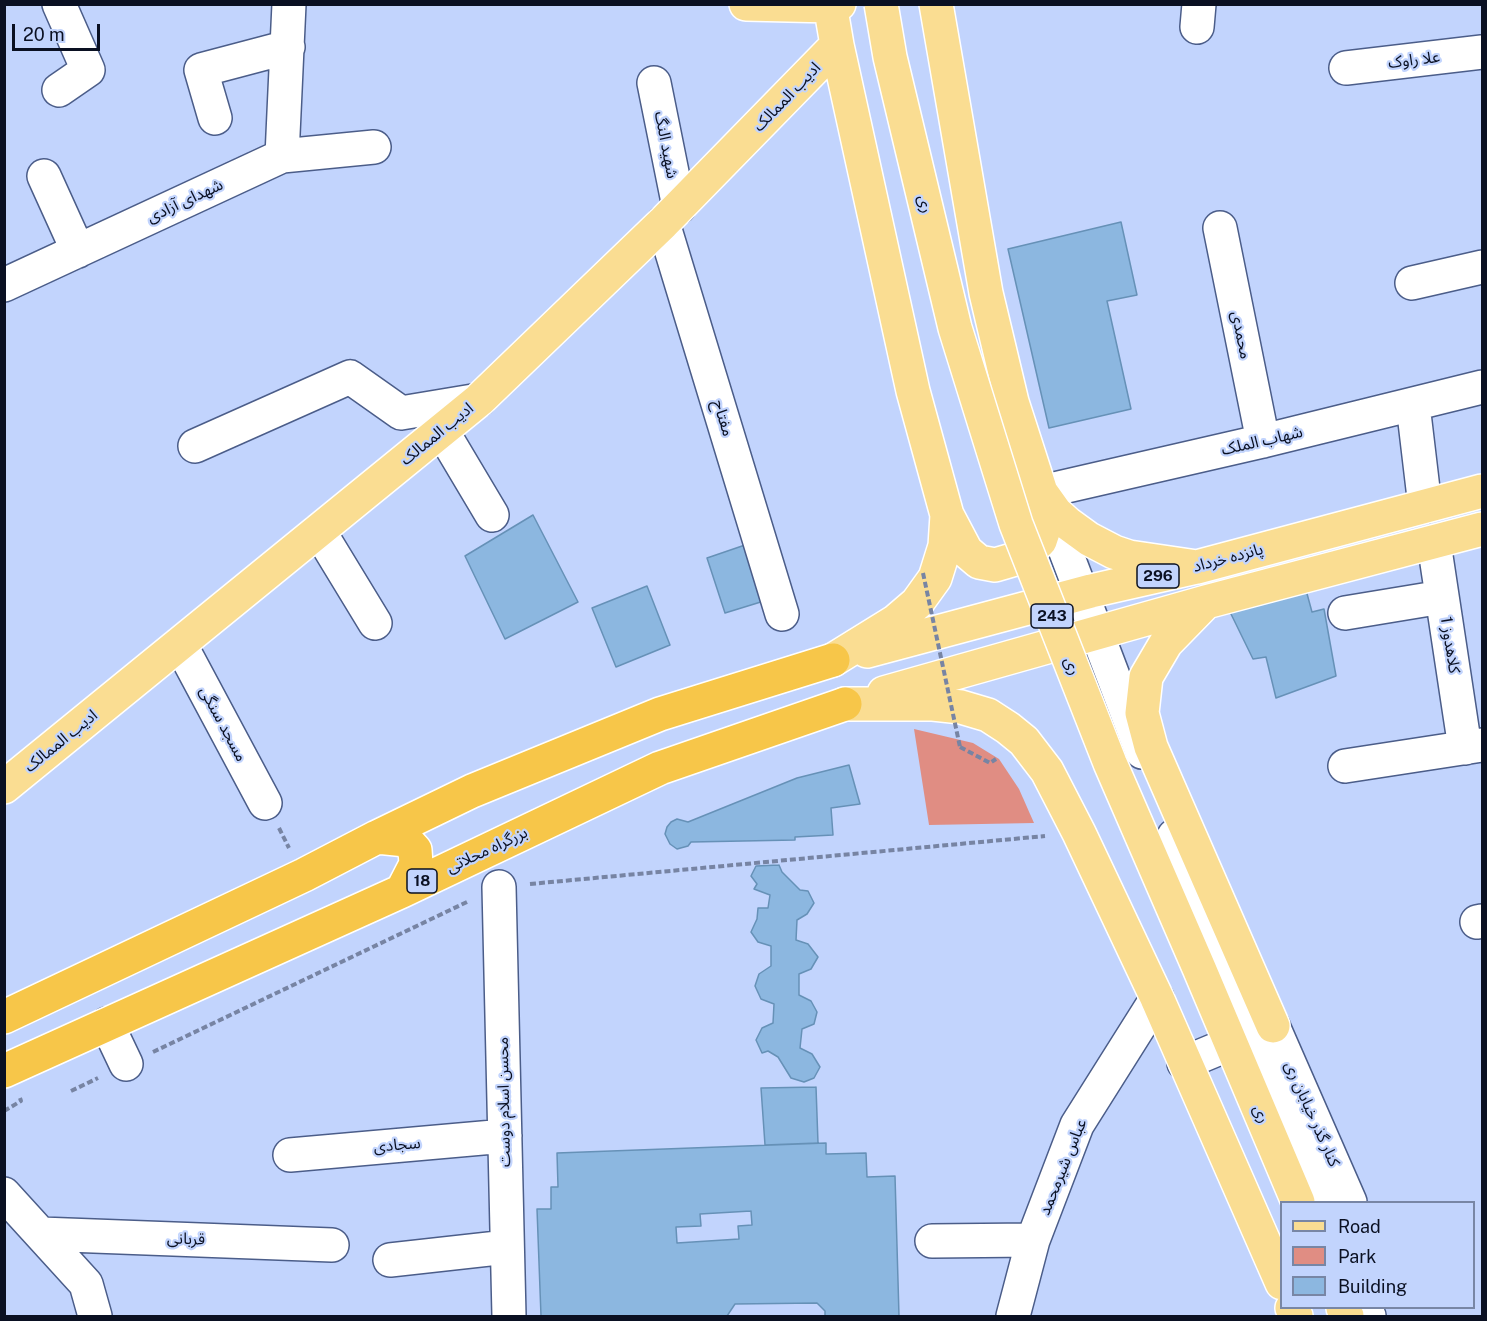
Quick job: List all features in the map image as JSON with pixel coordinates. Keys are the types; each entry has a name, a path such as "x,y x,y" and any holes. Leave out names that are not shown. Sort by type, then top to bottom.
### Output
{"highway":[{"path":"4,1017 304,875 472,791 660,714 833,660"},
{"name":"بزرگراه محلاتی","path":"4,1071 402,891 660,768 844,704"},
{"path":"377,837 406,840 416,850 416,864 402,891"}],"main road":[{"path":"746,4 833,5 837,45 913,391 947,515 966,551 979,562 995,564 1019,558 1040,541 1045,526 1038,481 1012,402 986,293 936,4"},
{"name":"ری","path":"881,4 890,57 955,328 1016,524 1110,763 1297,1201"},
{"name":"ادیب الممالک","path":"4,787 479,400 671,215 837,45"},
{"path":"1038,481 1056,513 1089,539 1129,557 1197,567"},
{"name":"پانزده خرداد","path":"833,660 1091,591 1197,567 1482,490"},
{"path":"833,660 896,621 917,603 935,578 945,546 947,515"},
{"name":"296","path":"844,704 1206,602 1482,529"},
{"path":"1206,602 1166,643 1146,676 1142,713 1151,747 1262,1031"},
{"path":"844,704 961,707 988,715 1024,741 1047,771 1157,998 1280,1281"}],"street":[{"path":"59,4 88,70 59,90"},
{"path":"282,156 289,4"},
{"path":"215,118 201,70 288,46"},
{"name":"علا راوک","path":"1346,68 1482,52"},
{"name":"شهید النگ","path":"654,83 671,215"},
{"name":"شهدای آزادی","path":"4,285 282,156 374,147"},
{"path":"44,176 78,251"},
{"name":"مفتاح","path":"671,215 782,614"},
{"name":"محمدی","path":"1220,228 1263,441"},
{"path":"1412,283 1482,267"},
{"path":"195,446 350,377 401,413 479,400"},
{"name":"شهاب الملک","path":"1038,481 1263,441 1482,387"},
{"path":"1413,405 1425,506"},
{"path":"442,431 492,515"},
{"path":"1038,481 1262,1031 1320,1201"},
{"path":"319,531 375,623"},
{"name":"کلاهدوز 1","path":"1434,543 1442,597 1474,747"},
{"path":"1345,613 1442,597"},
{"name":"مسجد سنگی","path":"180,644 265,803"},
{"path":"1345,766 1474,747"},
{"name":"محسن اسلام دوست","path":"499,887 509,1317"},
{"name":"عباس شیرمحمد","path":"1013,1317 1033,1240 1077,1125 1157,998"},
{"path":"107,1024 126,1064"},
{"path":"1184,1063 1262,1031"},
{"name":"کنار گذر خیابان ری","path":"1262,1031 1349,1201"},
{"name":"سجادی","path":"290,1155 505,1136"},
{"path":"4,1194 86,1284 95,1317"},
{"name":"قربانی","path":"41,1234 332,1245"},
{"path":"932,1241 1033,1240"},
{"path":"390,1260 507,1247"}],"path":[{"path":"923,573 960,747 990,763"},
{"path":"265,803 304,875"},
{"path":"70,1091 499,887 1079,833"},
{"path":"4,1111 21,1101"}],"green space":[{"path":"914,729 973,743 999,759 1019,789 1034,823 929,825"}],"building":[{"path":"1121,222 1137,295 1107,301 1131,409 1049,428 1008,249"},
{"path":"533,515 578,602 505,639 465,556"},
{"path":"745,545 764,601 725,613 707,558"},
{"path":"647,586 670,645 616,667 592,608"},
{"path":"1306,590 1312,612 1324,609 1336,676 1276,698 1266,657 1253,659 1230,612"},
{"path":"849,765 860,804 831,808 833,835 795,837 795,840 691,842 688,846 677,849 670,844 665,834 671,822 677,819 688,822 797,778"},
{"path":"779,865 782,872 800,890 808,891 814,903 807,914 797,920 796,940 808,944 818,957 811,969 799,974 799,995 811,1001 817,1012 814,1024 802,1029 800,1048 812,1054 820,1067 814,1078 804,1082 791,1078 778,1057 768,1051 762,1053 756,1040 762,1028 773,1023 774,1004 761,999 755,986 759,974 771,966 771,946 758,942 751,932 757,919 758,908 768,908 770,895 754,889 757,884 751,876 756,866"},
{"path":"816,1087 818,1143 765,1145 761,1088"},
{"path":"826,1143 826,1154 866,1153 867,1177 895,1176 899,1316 825,1316 825,1311 817,1303 735,1304 727,1316 541,1316 537,1209 551,1209 551,1187 558,1187 557,1153","holes":["751,1211 752,1225 738,1226 739,1239 677,1243 676,1227 701,1226 700,1214"]}]}
